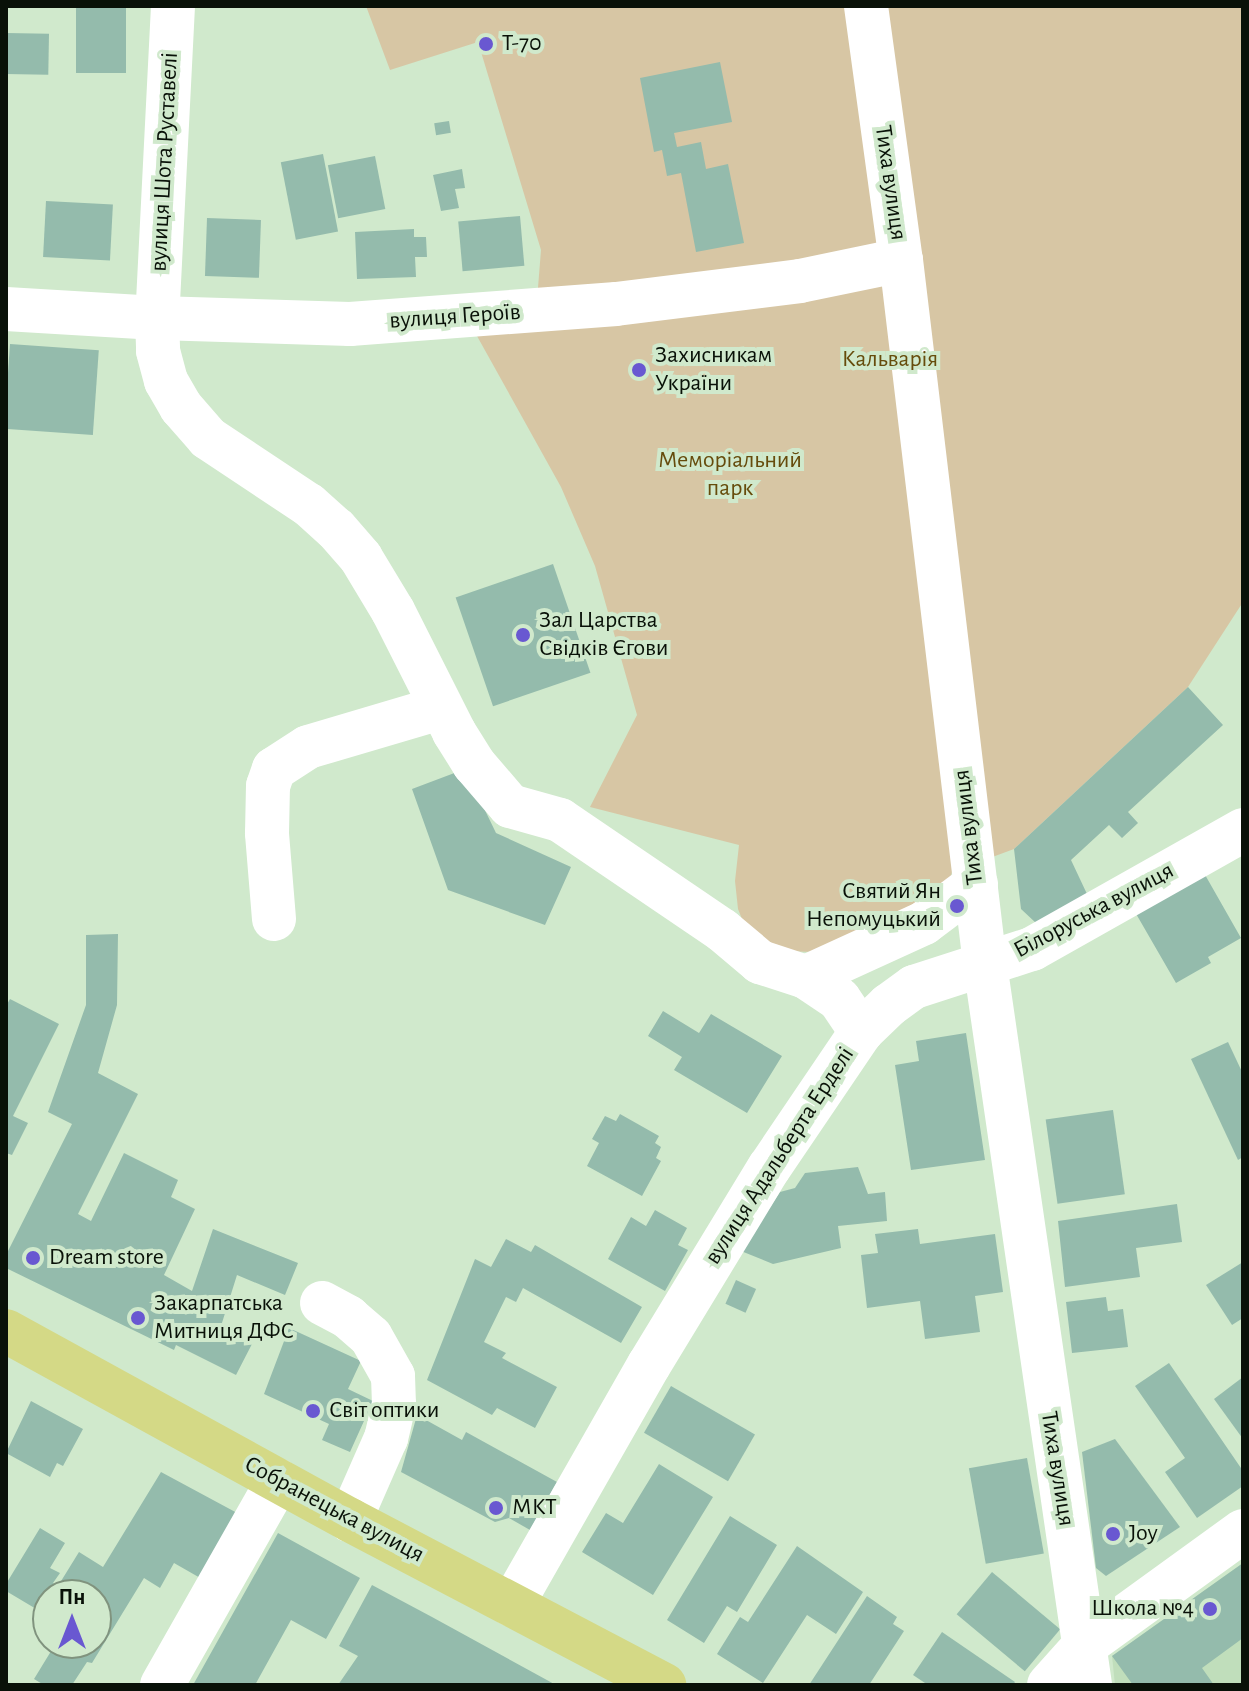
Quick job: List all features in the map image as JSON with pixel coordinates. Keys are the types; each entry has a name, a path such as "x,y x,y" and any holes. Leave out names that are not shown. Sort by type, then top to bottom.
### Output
{"main road":[{"name":"Собранецька вулиця","path":"6,1331 350,1520 664,1685"}],"street":[{"name":"вулиця Шота Руставелі","path":"157,318 173,6"},
{"name":"Тиха вулиця","path":"866,6 901,260 985,964 1087,1665"},
{"name":"вулиця Героїв","path":"6,309 157,318 350,324 545,311 800,281 901,260"},
{"name":"вулиця Адальберта Ерделі","path":"157,318 158,351 166,381 181,407 208,438 309,505 336,529 361,558 393,611 440,708 474,764 510,806 560,820 722,930 760,962 806,977 839,999 861,1032 769,1168 681,1312 512,1605"},
{"path":"274,919 267,833 268,786 274,769 308,747 440,708"},
{"name":"Білоруська вулиця","path":"861,1032 889,1005 914,987 1032,949 1243,830"},
{"path":"806,977 924,923 976,884"},
{"path":"322,1303 348,1317 371,1337 393,1376 394,1404 386,1438 350,1520"},
{"path":"162,1685 278,1481"},
{"path":"1049,1685 1087,1665 1243,1531"}],"shaded area":[{"name":"Школа №4","path":"1243,1563 1243,1685 1115,1685 1112,1656"}],"green space":[{"name":"Кальварія","path":"366,6 1243,6 1243,602 1188,687 1014,849 952,872 947,888 814,952 783,951 746,929 738,909 735,881 739,845 590,807 637,715 595,566 561,487 477,336 535,325 541,250 478,42 390,70"}],"building":[{"path":"76,6 126,6 126,73 76,73"},
{"path":"6,33 49,34 48,75 6,74"},
{"path":"720,62 732,122 674,133 677,147 701,142 706,169 728,164 744,243 696,252 681,173 667,176 662,150 654,152 640,78"},
{"path":"449,121 451,133 436,135 434,123"},
{"path":"323,154 338,232 296,240 281,162"},
{"path":"375,156 385,209 338,218 328,165"},
{"path":"462,169 465,188 455,189 459,208 441,211 433,175"},
{"path":"46,201 113,205 110,260 43,257"},
{"path":"520,216 524,266 463,271 458,221"},
{"path":"207,218 261,220 259,278 205,276"},
{"path":"414,229 414,237 426,237 427,257 415,257 416,277 357,279 355,232"},
{"path":"10,344 99,350 93,435 6,429"},
{"name":"Зал Царства Свідків Єгови","path":"553,564 590,673 493,706 456,598"},
{"path":"1188,687 1223,725 1128,812 1138,823 1122,838 1109,825 1071,860 1087,894 1036,923 1021,909 1014,849"},
{"path":"465,769 496,833 571,867 545,925 448,890 412,789"},
{"path":"1204,873 1241,938 1208,957 1211,963 1176,983 1135,912"},
{"path":"118,934 117,1005 98,1073 138,1094 78,1214 91,1221 124,1153 178,1180 171,1197 195,1209 164,1275 192,1291 213,1229 298,1263 285,1295 237,1275 221,1326 253,1342 236,1375 176,1345 174,1350 6,1268 6,1255 72,1124 48,1112 86,1005 86,935"},
{"path":"10,999 59,1024 13,1116 28,1123 12,1155 6,1153 6,1006"},
{"path":"663,1011 699,1033 711,1014 782,1056 747,1113 674,1070 682,1057 648,1036"},
{"path":"966,1033 985,1160 911,1170 895,1065 919,1061 916,1041"},
{"path":"1228,1042 1243,1074 1243,1157 1238,1160 1191,1059"},
{"path":"1113,1110 1125,1194 1057,1204 1046,1119"},
{"path":"620,1114 659,1136 655,1143 661,1147 656,1158 661,1161 642,1196 587,1166 599,1143 592,1139 605,1116 616,1121"},
{"path":"858,1167 868,1194 885,1192 887,1221 838,1226 841,1248 773,1264 741,1251 780,1192 795,1188 805,1173"},
{"path":"1177,1204 1182,1242 1136,1248 1140,1277 1065,1287 1058,1221"},
{"path":"655,1210 687,1228 678,1245 688,1250 665,1291 608,1259 631,1217 646,1226"},
{"path":"918,1229 920,1244 995,1234 1003,1292 975,1296 980,1332 925,1339 920,1301 867,1308 861,1255 878,1253 875,1234"},
{"path":"506,1239 531,1252 535,1245 642,1307 621,1343 523,1288 516,1302 506,1297 484,1342 506,1353 502,1358 557,1387 535,1428 497,1408 492,1415 427,1380 475,1259 491,1267"},
{"path":"1243,1262 1243,1318 1232,1325 1206,1285"},
{"path":"736,1280 756,1289 746,1313 725,1304"},
{"path":"1106,1297 1108,1311 1123,1309 1128,1347 1072,1353 1066,1302"},
{"path":"289,1328 361,1361 348,1389 373,1401 350,1452 322,1440 329,1424 264,1394"},
{"path":"1169,1363 1243,1471 1243,1486 1197,1518 1165,1472 1185,1458 1135,1386"},
{"path":"1243,1377 1243,1439 1214,1399"},
{"path":"671,1386 755,1434 728,1481 644,1433"},
{"path":"31,1401 83,1429 63,1466 57,1463 50,1477 6,1453"},
{"path":"417,1415 462,1440 466,1432 557,1482 530,1530 509,1518 495,1522 401,1472"},
{"path":"1115,1439 1180,1527 1106,1576 1096,1568 1082,1452"},
{"path":"1027,1458 1044,1554 986,1564 969,1468"},
{"path":"659,1464 713,1497 653,1595 582,1552 606,1513 623,1523"},
{"path":"161,1472 239,1514 202,1579 174,1563 160,1588 144,1578 112,1630 112,1579 62,1579 79,1552 103,1567"},
{"path":"730,1516 777,1545 737,1612 727,1606 704,1643 667,1620"},
{"path":"40,1528 65,1543 50,1568 60,1573 56,1579 32,1579 32,1606 6,1591 6,1584"},
{"path":"278,1533 360,1578 326,1639 291,1620 255,1685 193,1685"},
{"path":"797,1546 863,1592 836,1634 807,1615 763,1683 717,1654 740,1617 748,1622"},
{"name":"Школа №4","path":"1243,1563 1243,1638 1202,1668 1214,1685 1133,1685 1112,1656"},
{"path":"992,1572 1060,1629 1025,1671 957,1614"},
{"path":"372,1585 556,1685 338,1685 358,1656 339,1646"},
{"path":"867,1596 897,1617 893,1624 904,1631 869,1685 809,1685"},
{"path":"942,1632 1015,1682 1013,1685 928,1685 913,1675"},
{"path":"46,1659 94,1659 92,1663 87,1662 72,1685 44,1685 34,1679"}],"place":[{"name":"Т-70","path":"486,44"},
{"name":"Захисникам України","path":"639,370"},
{"name":"Зал Царства Свідків Єгови","path":"523,635"},
{"name":"Святий Ян Непомуцький","path":"957,906"},
{"name":"Dream store","path":"33,1258"},
{"name":"Закарпатська Митниця ДФС","path":"138,1318"},
{"name":"Світ оптики","path":"313,1411"},
{"name":"МКТ","path":"496,1508"},
{"name":"Joy","path":"1113,1534"},
{"name":"Школа №4","path":"1210,1609"}],"park label":[{"name":"Меморіальний парк","path":"730,475"}]}
